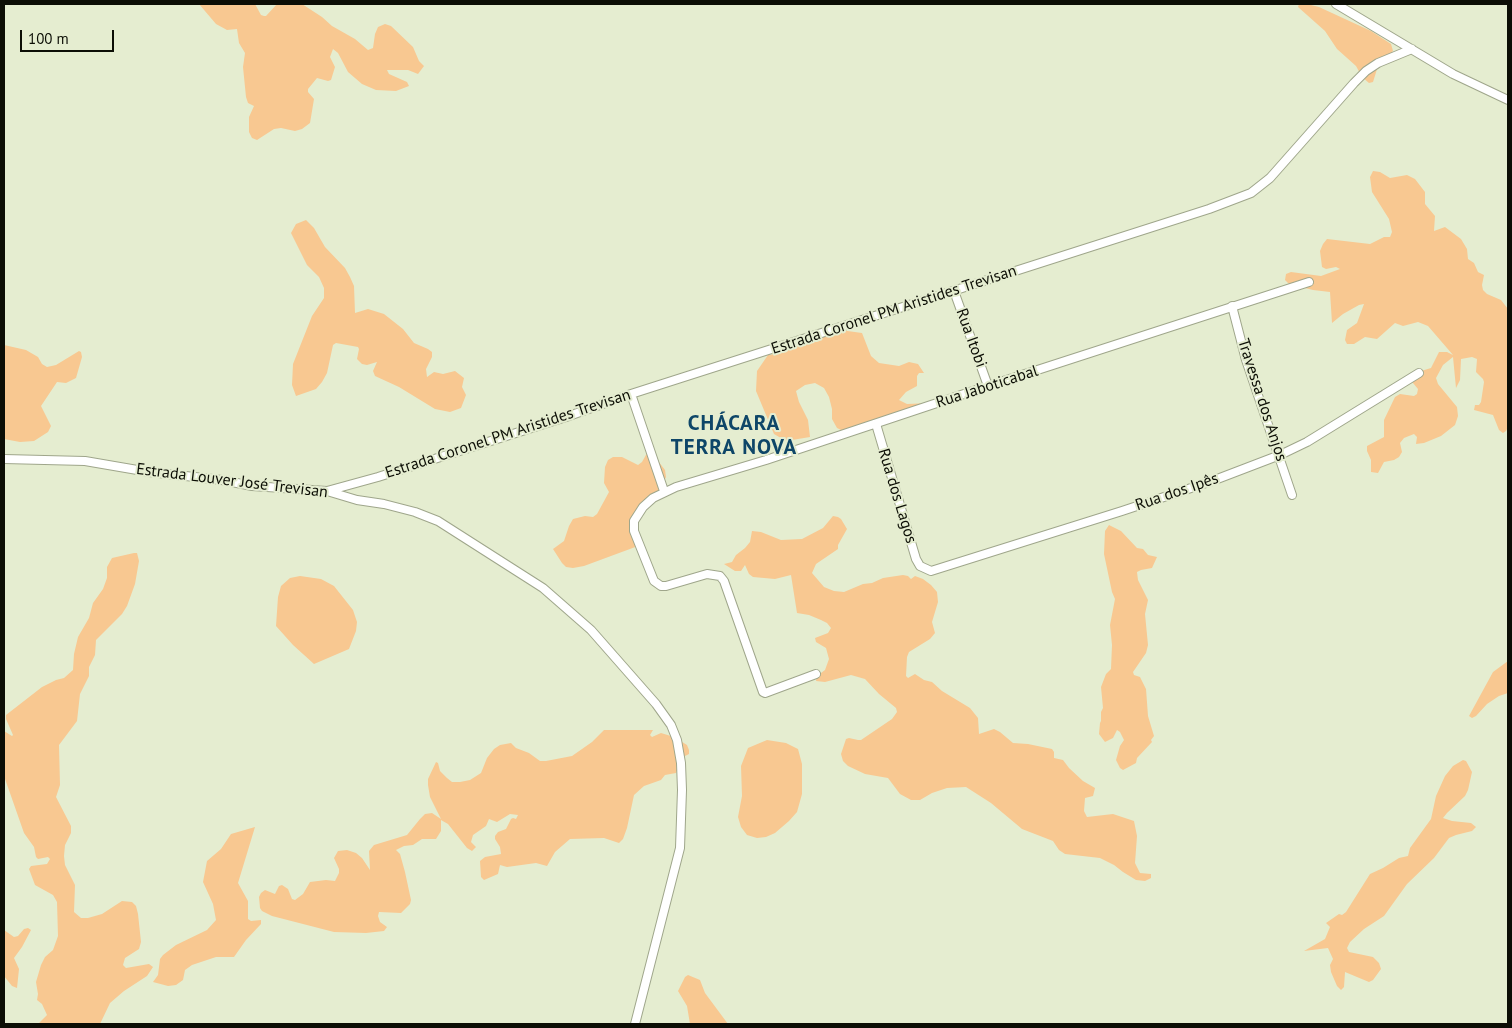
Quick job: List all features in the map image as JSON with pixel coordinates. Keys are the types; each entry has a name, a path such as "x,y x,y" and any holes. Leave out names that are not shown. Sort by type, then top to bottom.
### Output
{"street":[{"path":"1336,4 1453,74 1508,100"},
{"name":"Estrada Coronel PM Aristides Trevisan","path":"327,491 378,477 566,417 631,394 1209,209 1251,193 1270,178 1366,71 1412,49"},
{"name":"Rua Jaboticabal","path":"664,491 766,460 1309,282"},
{"name":"Rua Itobi","path":"954,291 988,386"},
{"name":"Travessa dos Anjos","path":"1232,306 1270,434 1280,455 1292,495"},
{"name":"Rua dos Ipês","path":"920,566 931,571 942,569 1212,481 1280,455 1307,442 1419,374"},
{"path":"631,394 664,491 643,507 634,521 634,530 654,581 666,586 707,574 720,576 724,581 761,690 765,693 816,674"},
{"name":"Rua dos Lagos","path":"876,424 910,540 920,566"},
{"name":"Estrada Louver José Trevisan","path":"4,459 85,461 252,486 327,491 357,500 384,504 415,512 438,521 543,588 591,630 656,704 671,725 677,740 681,763 680,848 635,1024"}],"shaded area":[{"path":"199,4 255,4 261,15 266,16 277,4 302,4 332,26 355,39 368,50 373,48 378,27 385,24 391,26 413,47 419,61 424,66 418,74 408,70 387,70 389,74 407,82 409,86 396,91 376,90 362,84 348,72 338,53 333,49 330,57 335,67 331,80 317,78 308,89 308,92 314,99 310,123 302,129 295,131 281,128 274,129 257,140 252,138 249,132 249,117 254,106 248,103 246,97 243,67 245,53 239,43 237,29 227,30 216,24"},
{"path":"1299,4 1319,7 1371,31 1391,44 1393,51 1378,66 1373,82 1369,83 1362,77 1356,66 1337,49 1325,31 1298,7"},
{"path":"1373,171 1380,172 1390,178 1407,175 1415,179 1425,192 1425,204 1435,216 1434,231 1445,227 1461,239 1467,249 1468,259 1474,263 1478,272 1484,275 1483,290 1487,294 1501,300 1508,309 1508,427 1506,431 1503,433 1499,430 1493,415 1474,410 1475,405 1479,405 1481,402 1484,382 1476,372 1477,359 1472,357 1461,359 1460,380 1456,388 1453,357 1443,365 1436,378 1438,384 1457,407 1458,416 1455,425 1441,436 1424,443 1416,444 1417,437 1414,434 1404,438 1400,443 1402,452 1399,457 1384,462 1378,473 1371,472 1371,460 1367,446 1384,437 1384,420 1395,397 1400,394 1414,396 1417,394 1418,389 1413,383 1411,376 1431,368 1439,352 1447,352 1453,355 1428,326 1418,322 1403,326 1395,323 1377,339 1365,337 1354,344 1347,344 1345,340 1347,330 1357,323 1364,304 1343,314 1332,323 1330,292 1289,284 1285,280 1286,274 1291,272 1321,276 1340,269 1336,267 1326,269 1322,267 1320,251 1327,239 1370,244 1384,237 1390,237 1392,232 1389,219 1372,192 1370,177"},
{"path":"306,220 314,228 325,247 345,268 350,277 354,286 355,313 368,309 384,314 403,329 414,343 432,352 432,357 426,369 427,377 434,372 443,374 455,371 464,378 462,387 466,395 461,408 450,412 435,409 399,387 375,376 373,371 377,362 367,365 362,364 357,359 358,347 336,343 333,345 327,373 322,382 316,389 296,396 292,385 293,364 312,316 324,298 324,288 319,277 307,265 291,233 296,224"},
{"path":"833,329 862,333 871,356 879,363 899,366 909,362 918,364 924,373 919,373 917,376 917,386 906,392 899,400 907,404 931,403 845,432 837,428 832,419 829,397 824,388 815,383 805,385 796,391 808,420 810,437 786,441 774,434 756,391 757,371 768,355 794,340"},
{"path":"4,345 26,350 38,357 42,364 47,367 56,365 79,351 81,352 82,357 76,378 66,383 57,382 41,406 51,426 48,432 34,441 20,442 4,439"},
{"path":"647,453 652,453 665,470 666,477 661,488 646,503 638,520 638,546 584,566 566,567 553,549 564,541 573,519 585,516 593,517 597,514 609,492 604,483 605,467 608,460 613,457 622,457 638,465"},
{"path":"833,516 841,519 847,529 838,545 838,549 816,564 812,573 824,587 844,592 883,578 903,575 911,579 915,576 931,585 937,592 938,602 932,622 935,633 930,639 909,652 906,676 908,678 915,674 924,680 932,682 942,691 970,708 978,718 979,734 994,729 1013,743 1052,749 1054,758 1063,760 1083,781 1095,788 1093,796 1085,798 1084,811 1087,817 1113,814 1134,821 1137,836 1135,863 1140,873 1151,874 1151,878 1145,881 1136,880 1100,858 1065,854 1059,850 1053,841 1022,829 991,803 966,787 947,788 932,793 920,800 911,800 900,794 888,778 865,774 848,766 843,761 841,754 846,739 861,740 892,719 897,712 896,708 865,679 851,675 825,682 816,681 817,676 825,670 829,659 826,648 816,642 815,638 828,633 831,628 821,620 797,613 791,575 775,579 753,577 749,574 745,565 741,571 735,571 724,564 732,562 736,555 745,548 750,542 752,531 761,532 781,540 802,539 823,528"},
{"path":"1109,525 1121,531 1137,548 1143,549 1148,555 1157,557 1152,568 1137,572 1138,580 1148,600 1145,614 1148,645 1146,653 1133,672 1134,675 1140,677 1146,689 1148,716 1154,736 1151,740 1152,742 1137,758 1136,763 1123,770 1116,760 1124,740 1120,732 1117,730 1113,738 1105,742 1099,734 1103,708 1101,687 1106,674 1111,669 1112,645 1110,625 1115,599 1104,554 1105,531"},
{"path":"137,553 139,561 135,584 127,606 122,614 96,640 95,655 89,667 89,676 80,694 77,721 59,745 60,785 56,797 71,826 71,833 65,845 64,856 65,865 75,885 74,912 81,918 88,918 102,914 122,901 132,902 136,906 138,914 141,942 139,949 125,958 123,965 126,968 149,964 153,967 147,976 110,1003 100,1024 38,1024 47,1015 42,1004 37,1000 36,982 41,965 45,957 53,950 58,936 57,902 53,895 35,885 29,869 31,866 47,864 50,859 48,857 38,859 36,857 34,847 24,833 4,776 4,731 13,735 6,715 42,687 64,678 73,670 78,637 89,618 93,603 103,589 107,578 107,567 112,558"},
{"path":"300,576 321,579 334,586 353,610 357,622 356,631 349,649 314,664 276,626 278,597 281,586 290,578"},
{"path":"1508,661 1508,693 1499,696 1487,704 1476,716 1472,718 1469,716 1493,672"},
{"path":"604,730 653,730 650,735 652,737 661,733 674,737 687,745 689,750 689,754 683,757 676,773 665,775 661,780 644,786 634,795 627,828 623,839 619,843 604,838 570,839 555,852 547,866 536,863 507,867 500,865 498,874 484,880 481,877 480,861 485,857 501,854 495,836 498,832 506,829 511,819 516,819 518,815 510,814 497,822 489,819 486,826 473,835 471,842 476,847 472,851 467,848 448,824 441,820 441,831 436,839 422,839 413,845 404,846 396,850 400,854 411,900 410,904 401,913 379,912 380,922 387,927 384,931 366,933 334,932 272,916 260,908 259,897 265,890 275,894 279,886 282,885 288,889 292,899 295,900 303,894 310,882 335,881 339,869 334,858 338,851 347,850 356,853 370,870 369,851 374,845 407,835 425,814 432,813 441,819 430,797 428,785 428,779 436,762 440,771 447,778 452,782 460,782 470,780 481,773 487,758 500,745 511,743 516,748 529,753 540,761 546,761 572,756 592,742"},
{"path":"767,740 786,743 798,749 802,764 802,794 797,812 789,821 775,833 757,838 747,835 741,827 738,817 742,796 741,766 748,748"},
{"path":"1463,760 1466,761 1472,772 1468,790 1465,796 1443,818 1471,823 1476,827 1472,831 1449,838 1434,858 1407,884 1384,916 1364,929 1350,942 1347,948 1349,952 1373,957 1379,963 1381,969 1373,980 1369,982 1345,972 1344,987 1341,990 1337,986 1331,972 1330,965 1333,959 1328,948 1304,951 1325,939 1330,927 1326,923 1339,914 1342,915 1346,912 1370,874 1399,858 1408,856 1410,848 1431,819 1436,796 1445,776 1453,766"},
{"path":"255,827 238,883 248,901 248,919 251,921 261,920 261,924 234,957 216,957 192,965 185,970 183,980 176,985 168,986 153,982 158,975 160,959 163,955 176,945 207,930 216,920 213,904 203,882 207,861 221,849 231,834"},
{"path":"28,928 31,930 14,958 19,969 17,988 12,986 4,976 4,930 14,937"},
{"path":"688,975 700,980 705,993 728,1024 690,1024 687,1006 678,991"}],"district":[{"name":"CHÁCARA TERRA NOVA","path":"734,436"}]}
